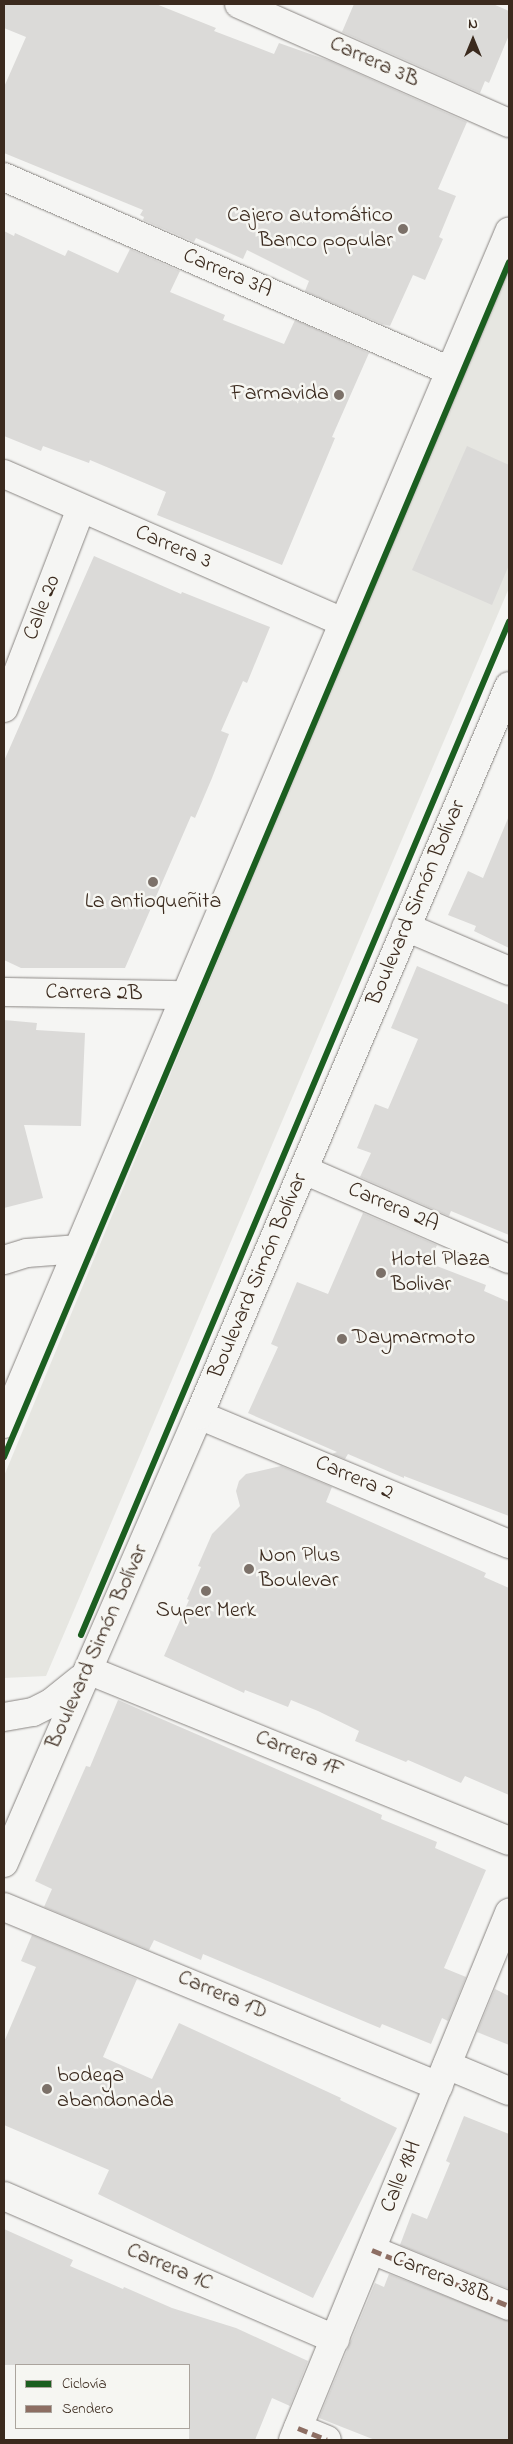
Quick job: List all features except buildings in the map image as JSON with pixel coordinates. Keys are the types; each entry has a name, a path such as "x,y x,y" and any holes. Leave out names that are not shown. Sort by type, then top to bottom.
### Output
{"main road":[{"name":"Carrera 3B","path":"239,4 509,123"},
{"name":"Carrera 3A","path":"4,177 450,371"},
{"path":"4,1424 509,232"},
{"name":"Carrera 3","path":"4,474 343,622"},
{"name":"Calle 20","path":"4,708 81,508"},
{"name":"Boulevard Simón Bolívar","path":"4,1863 304,1170 509,686"},
{"path":"406,927 509,971"},
{"name":"Carrera 2B","path":"4,992 184,996"},
{"name":"Carrera 2A","path":"304,1170 509,1258"},
{"path":"4,1260 27,1253 78,1249"},
{"name":"Carrera 2","path":"199,1414 509,1544"},
{"path":"4,1717 33,1712 51,1702 87,1673"},
{"name":"Carrera 1F","path":"87,1673 509,1840"},
{"name":"Carrera 1D","path":"4,1907 443,2075 509,2091"},
{"name":"Calle 18H","path":"296,2434 509,1913"},
{"name":"Carrera 1C","path":"4,2196 335,2339"},
{"name":"Carrera 38B","path":"372,2250 509,2306"},
{"path":"296,2434 327,2440"}],"shaded area":[{"path":"509,264 509,588 46,1676 4,1678 4,1476 457,383"}],"marked path":[{"path":"372,2250 509,2306"},
{"path":"298,2428 327,2440"}],"cycle path":[{"path":"4,1457 509,262"},
{"path":"81,1635 509,622"}],"place":[{"name":"Cajero automático Banco popular","path":"403,229"},
{"name":"Farmavida","path":"339,395"},
{"name":"La antioqueñita","path":"153,882"},
{"name":"Hotel Plaza Bolivar","path":"381,1273"},
{"name":"Daymarmoto","path":"342,1339"},
{"name":"Non Plus Boulevar","path":"249,1569"},
{"name":"Super Merk","path":"206,1591"},
{"name":"bodega abandonada","path":"47,2089"}]}
